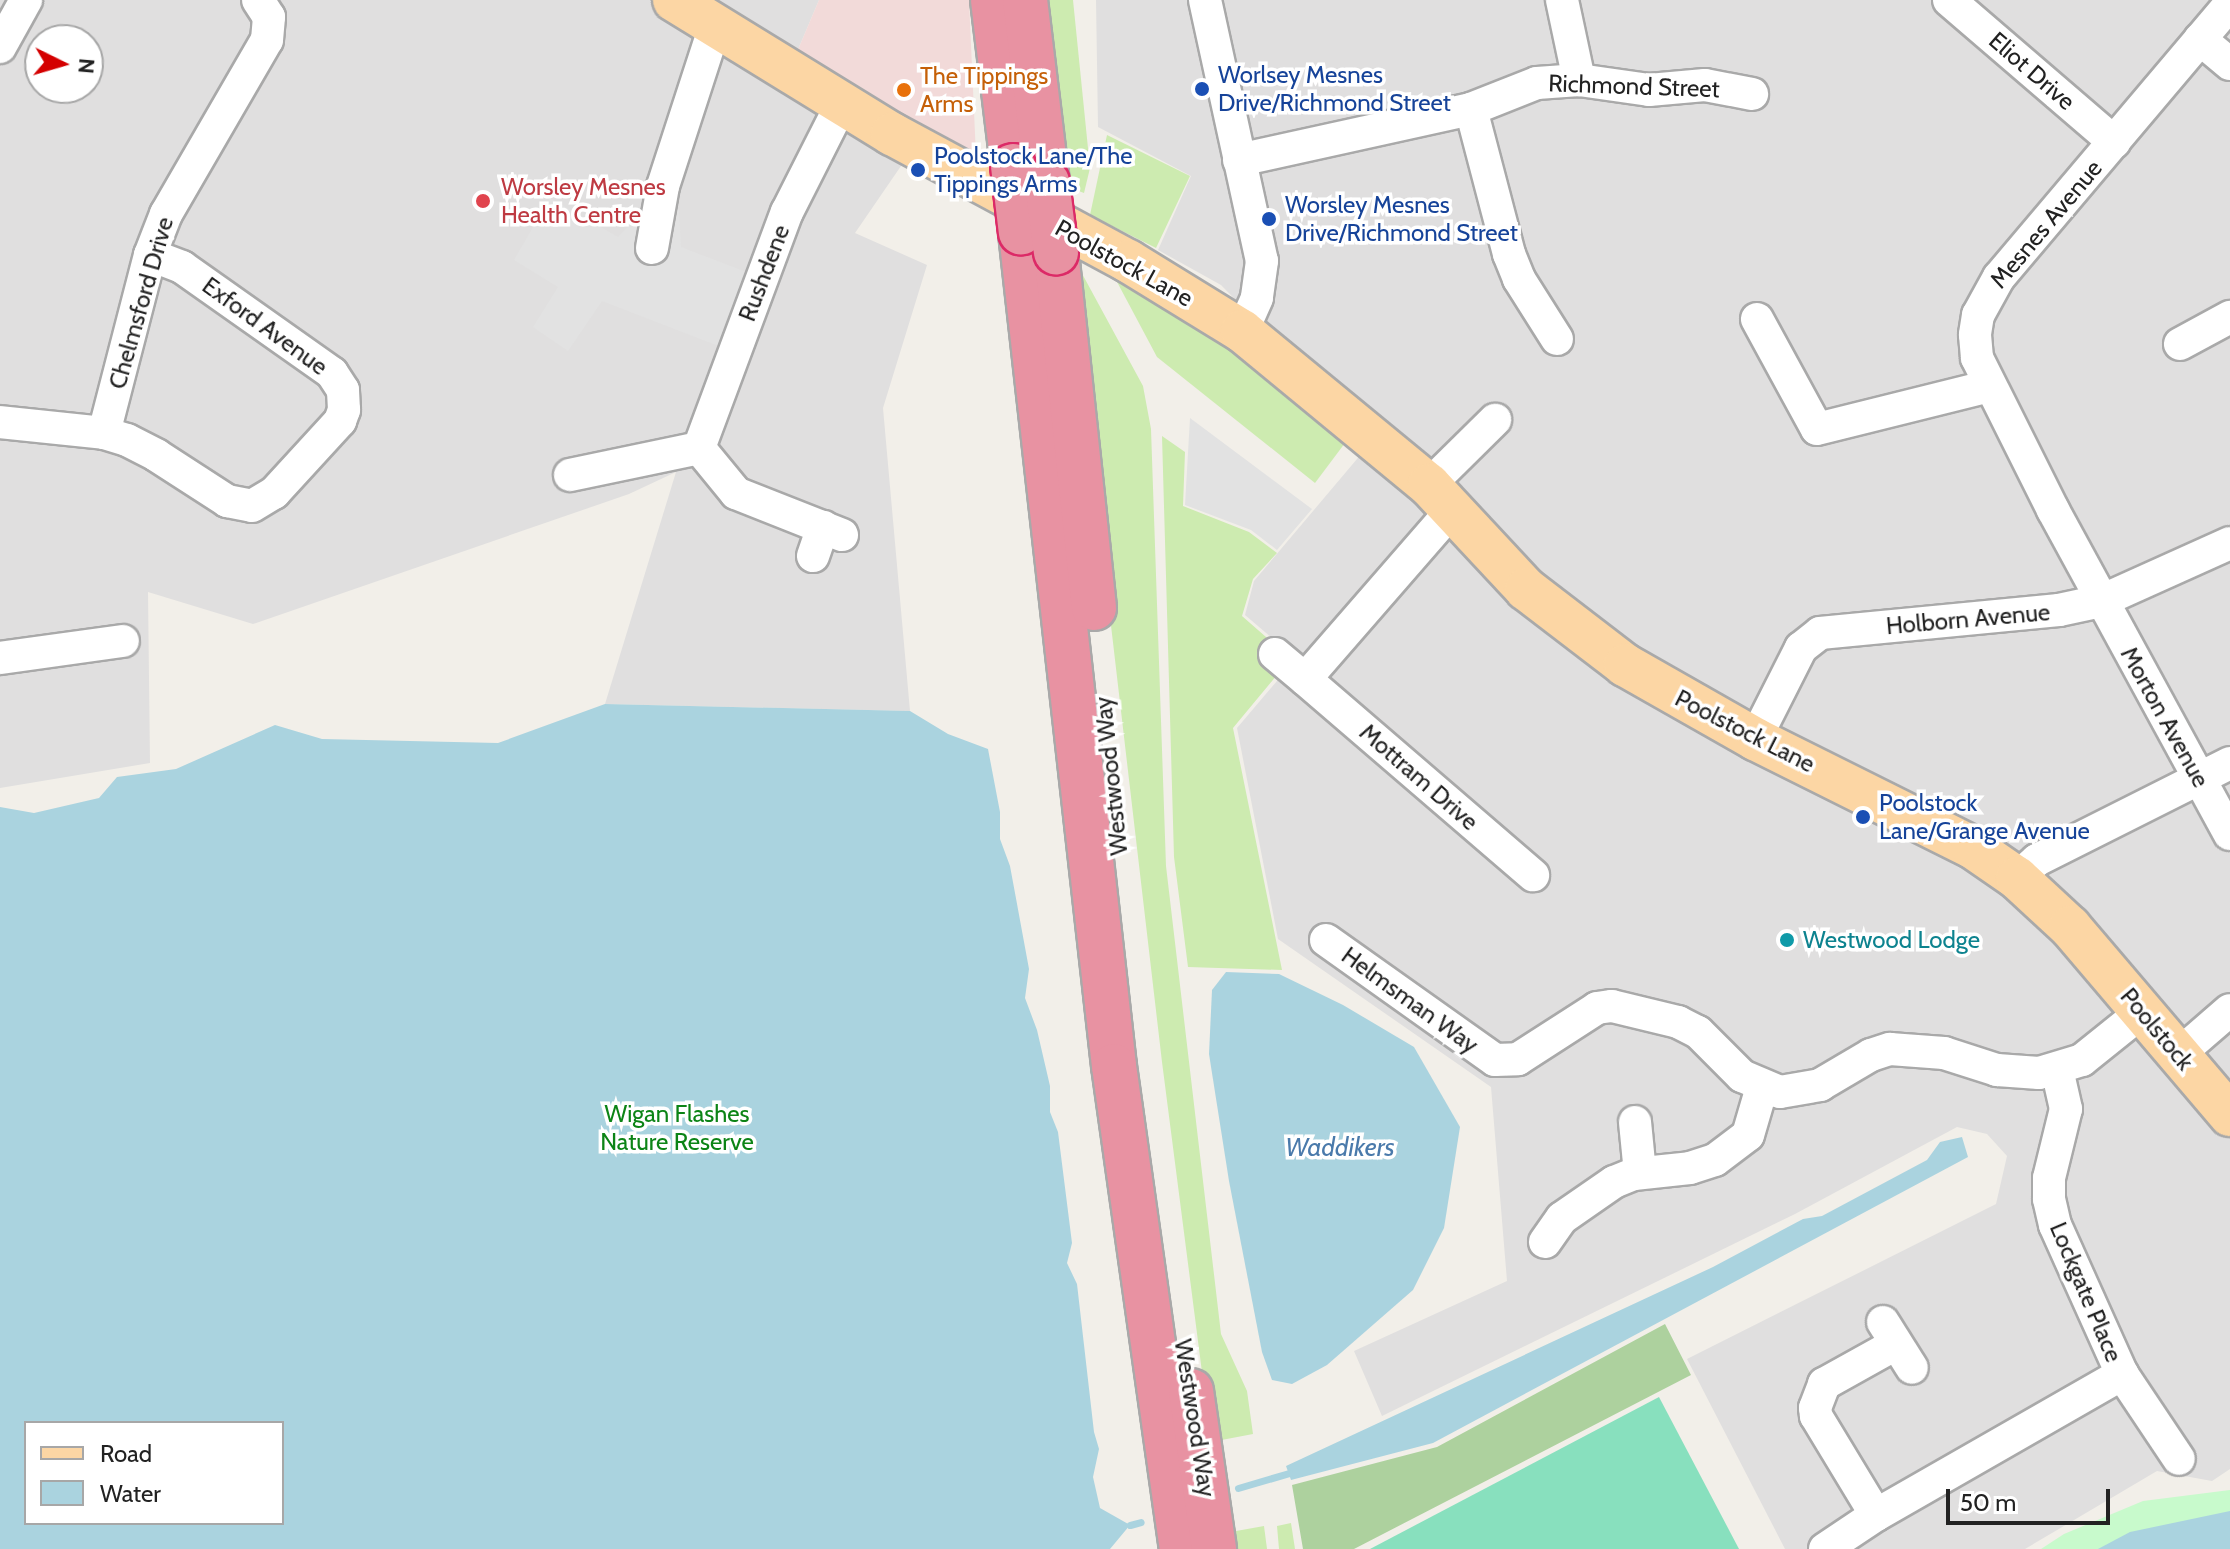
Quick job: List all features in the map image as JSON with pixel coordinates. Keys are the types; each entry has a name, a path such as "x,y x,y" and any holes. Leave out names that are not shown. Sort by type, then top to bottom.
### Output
{"highway":[{"name":"Westwood Way","path":"993,0 1030,174 1142,1068 1214,1549"},
{"name":"Westwood Way","path":"1025,0 1030,174"},
{"name":"Westwood Way","path":"1039,243 1114,1066 1182,1549"}],"main road":[{"name":"Poolstock Lane","path":"674,0 842,103 1014,203 1128,261 1242,331 1441,497 1526,589 1572,627 1625,665 1755,739 1972,847 2017,878 2085,944"},
{"name":"Poolstock","path":"2085,944 2230,1115"}],"street":[{"path":"0,47 26,0"},
{"name":"Chelmsford Drive","path":"104,433 150,255 166,214 199,152 267,40 269,17 258,0"},
{"path":"1205,0 1262,261 1257,298 1242,331"},
{"path":"1562,0 1579,80"},
{"name":"Eliot Drive","path":"1949,0 2114,142"},
{"name":"Mesnes Avenue","path":"2101,601 1977,358 1975,335 1978,315 1987,296 2230,4"},
{"path":"652,248 663,186 715,26"},
{"path":"2200,39 2230,64"},
{"name":"Richmond Street","path":"1239,160 1471,109 1518,87 1579,80 1649,90 1719,86 1752,94"},
{"name":"Rushdene","path":"699,448 787,212 842,103"},
{"path":"1471,109 1509,254 1545,302 1557,339"},
{"name":"Exford Avenue","path":"104,433 127,440 156,455 227,501 252,506 274,493 340,421 344,410 343,390 332,373 182,267 150,255"},
{"path":"2180,344 2230,317"},
{"path":"1757,319 1817,429 1990,386"},
{"path":"1305,679 1495,420"},
{"path":"0,422 104,433"},
{"path":"570,475 699,448 736,493 826,540"},
{"name":"Holborn Avenue","path":"1755,739 1801,648 1820,633 2059,610 2101,601 2230,543"},
{"name":"Morton Avenue","path":"2101,601 2230,834"},
{"path":"0,658 123,641"},
{"name":"Mottram Drive","path":"1275,654 1533,875"},
{"path":"2017,878 2037,860 2230,763"},
{"name":"Helmsman Way","path":"1326,940 1495,1060 1518,1059 1597,1008 1612,1006 1678,1022 1698,1032 1742,1076 1762,1087"},
{"path":"2179,1054 2230,1010"},
{"path":"1553,1224 1614,1182 1640,1173 1690,1168 1715,1160 1748,1135 1762,1087 1780,1092 1802,1090 1890,1049 1944,1053 2018,1073 2057,1069 2082,1060 2142,1012"},
{"name":"Lockgate Place","path":"2057,1069 2066,1109 2049,1178 2049,1199 2055,1225 2122,1374 2179,1459"},
{"path":"1635,1122 1640,1173"},
{"path":"1876,1515 1816,1416 1816,1399 1824,1384 1897,1344"},
{"name":"Lockgate Place","path":"1823,1548 2122,1374"}],"shaded area":[{"path":"0,0 819,0 797,52 925,131 855,233 927,265 883,408 910,711 605,704 676,472 629,494 253,624 148,592 150,763 0,788"},
{"path":"819,0 969,0 976,156 925,131 797,52"},
{"path":"1096,0 2230,0 2230,1469 2212,1481 2157,1471 2025,1549 1785,1549 1687,1359 1996,1204 2007,1156 1987,1134 1957,1127 1795,1214 1382,1416 1354,1351 1507,1281 1491,1087 1278,939 1237,728 1282,675 1278,643 1245,615 1254,581 1384,427 1263,328 1221,285 1158,250 1191,176 1098,127"},
{"path":"657,197 679,209 681,247 762,278 734,352 602,301 568,351 533,327 558,287 514,260 550,198 618,237"},
{"path":"1190,418 1312,509 1277,550 1251,530 1185,505"}],"green space":[{"path":"1037,0 1073,0 1090,168 1084,193 1057,183"},
{"path":"1107,135 1190,176 1156,248 1090,215"},
{"path":"1069,266 1079,268 1143,386 1151,429 1166,866 1221,1334 1247,1391 1253,1434 1211,1442 1162,1062"},
{"path":"1116,280 1172,310 1238,353 1345,443 1315,483 1157,357"},
{"path":"1162,436 1185,452 1183,506 1249,532 1277,553 1253,579 1242,616 1274,644 1261,664 1277,675 1233,728 1282,970 1188,967 1174,857"},
{"path":"1665,1324 1691,1375 1354,1549 1303,1549 1292,1485 1437,1447"},
{"path":"1659,1397 1739,1549 1370,1549"},
{"path":"2230,1490 2230,1549 2041,1549 2064,1534 2143,1501"},
{"path":"1291,1523 1295,1549 1279,1549 1277,1526"},
{"path":"1264,1526 1267,1549 1226,1549 1225,1533"}],"water":[{"name":"Wigan Flashes Nature Reserve","path":"605,704 910,711 948,734 988,749 1000,812 1000,839 1010,866 1029,969 1025,998 1037,1030 1050,1086 1050,1112 1058,1132 1072,1243 1067,1263 1077,1284 1094,1432 1099,1449 1093,1477 1100,1508 1130,1525 1110,1549 0,1549 0,807 34,813 99,798 117,777 176,769 275,725 322,739 498,743"},
{"name":"Waddikers","path":"1226,972 1279,974 1343,1005 1414,1047 1460,1127 1444,1228 1413,1290 1327,1365 1292,1384 1272,1380 1262,1352 1229,1181 1209,1054 1212,990"},
{"path":"1962,1137 1968,1157 1433,1443 1291,1480 1286,1466 1713,1267 1803,1219 1822,1216 1927,1160 1940,1142"},
{"path":"2230,1511 2230,1549 2098,1549 2130,1532"}],"waterway":[{"path":"1238,1488 1289,1473"},
{"path":"1130,1525 1141,1522"}],"place":[{"name":"Worlsey Mesnes Drive/Richmond Street","path":"1202,89"},
{"name":"The Tippings Arms","path":"904,90"},
{"name":"Poolstock Lane/The Tippings Arms","path":"918,170"},
{"name":"Worsley Mesnes Health Centre","path":"483,201"},
{"name":"Worsley Mesnes Drive/Richmond Street","path":"1269,219"},
{"name":"Poolstock Lane/Grange Avenue","path":"1863,817"},
{"name":"Westwood Lodge","path":"1787,940"}]}
